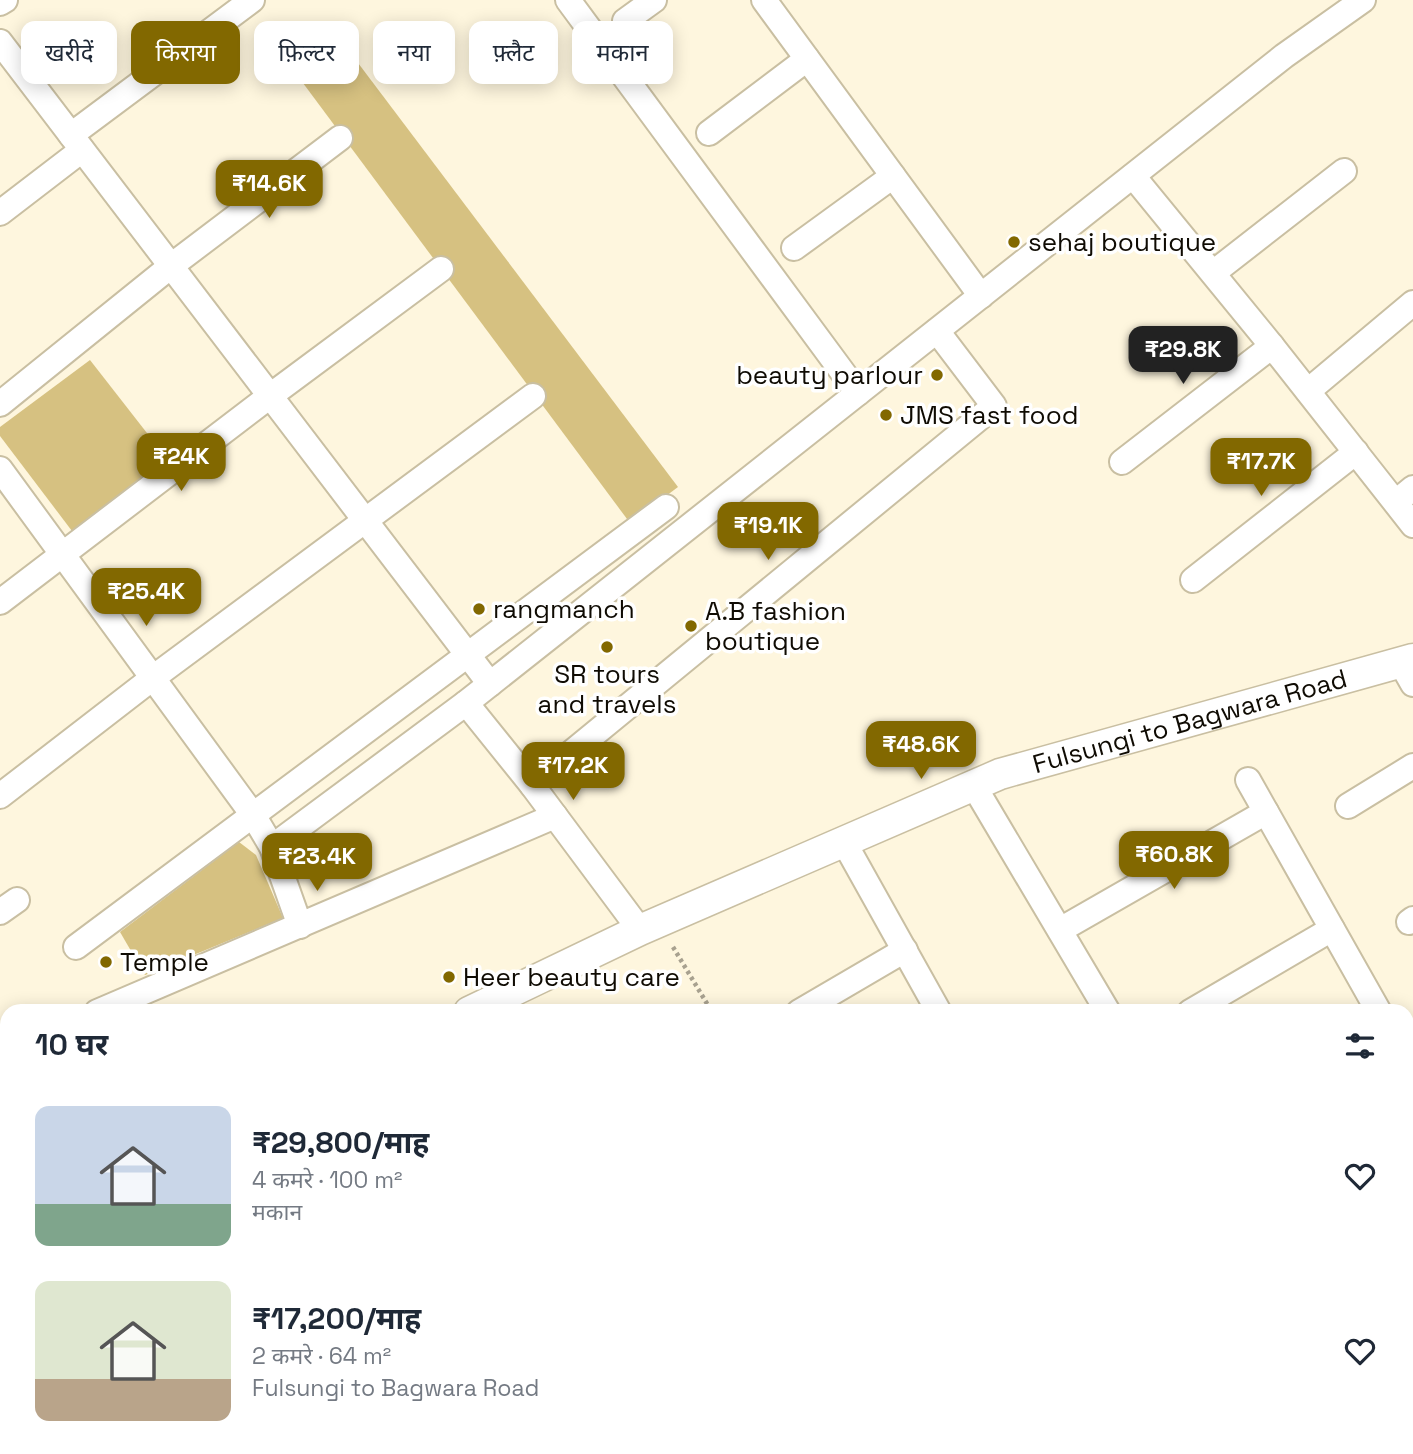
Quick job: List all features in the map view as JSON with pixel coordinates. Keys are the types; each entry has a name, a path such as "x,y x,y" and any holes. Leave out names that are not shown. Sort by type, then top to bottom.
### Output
{"street":[{"path":"0,4 5,0"},
{"path":"0,213 77,142 251,0"},
{"path":"568,0 858,393"},
{"path":"625,21 654,0"},
{"path":"764,0 981,296"},
{"path":"272,847 466,703 1284,56 1363,0"},
{"path":"0,42 490,684"},
{"path":"709,133 807,59"},
{"path":"0,404 171,266 340,138"},
{"path":"1213,274 1344,171"},
{"path":"794,248 893,176"},
{"path":"1133,176 1356,452 1405,495 1413,525"},
{"path":"0,602 441,269"},
{"path":"1308,391 1413,303"},
{"path":"532,785 995,406 937,331"},
{"path":"1122,462 1272,346"},
{"path":"0,796 155,677 533,396"},
{"path":"1193,580 1356,452"},
{"path":"0,469 155,677 253,815 272,847 300,926"},
{"path":"76,947 666,507"},
{"name":"Fulsungi to Bagwara Road","path":"489,1004 649,926 1000,774 1409,669"},
{"path":"466,703 555,816 649,926"},
{"path":"1348,806 1413,766"},
{"path":"1248,780 1374,1004"},
{"path":"974,786 1103,1004"},
{"path":"1059,930 1266,812"},
{"path":"116,1004 555,816"},
{"path":"844,842 935,1004"},
{"path":"1204,1004 1332,929"},
{"path":"813,1004 905,950"}],"path":[{"path":"649,926 706,1004"}],"shaded area":[{"path":"359,64 678,487 630,523 304,84 359,84"},
{"path":"90,360 168,460 72,531 0,436 0,427"},
{"path":"239,842 256,855 283,918 145,975 120,932"}],"place":[{"name":"sehaj boutique","path":"1014,242"},
{"name":"beauty parlour","path":"937,375"},
{"name":"JMS fast food","path":"886,415"},
{"name":"rangmanch","path":"479,609"},
{"name":"A.B fashion boutique","path":"691,626"},
{"name":"SR tours and travels","path":"607,647"},
{"name":"Temple","path":"106,962"},
{"name":"Heer beauty care","path":"449,977"}]}
